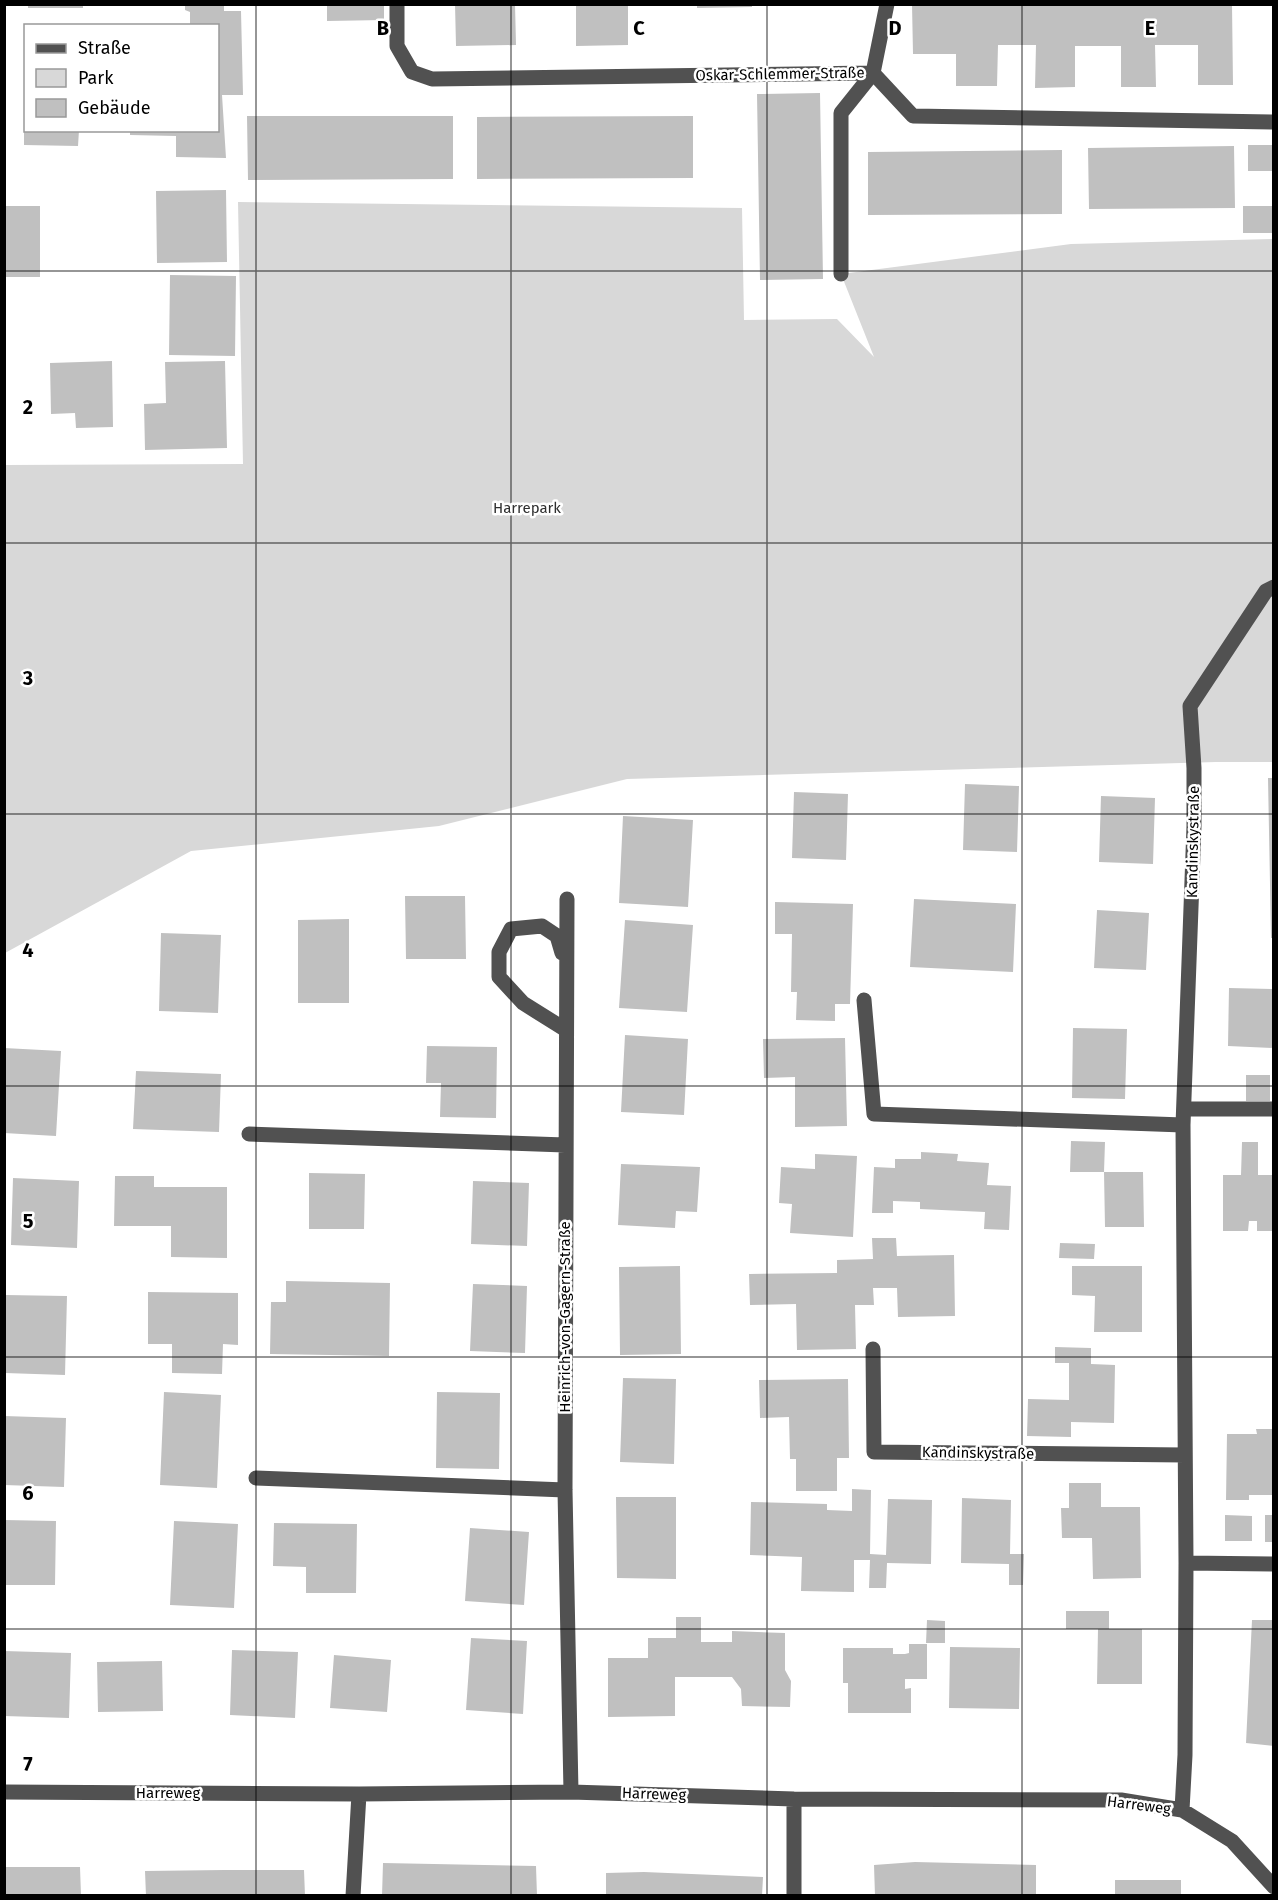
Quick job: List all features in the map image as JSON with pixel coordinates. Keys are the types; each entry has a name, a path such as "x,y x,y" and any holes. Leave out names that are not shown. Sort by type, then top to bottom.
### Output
{"street":[{"name":"Oskar-Schlemmer-Straße","path":"397,4 397,46 412,72 432,79 873,73 913,116 1274,122"},
{"path":"841,274 841,113 873,73 887,4"},
{"name":"Kandinskystraße","path":"1182,1810 1185,1755 1186,1563 1183,1125 1194,826 1194,768 1190,706 1266,591 1274,586"},
{"name":"Heinrich-von-Gagern-Straße","path":"567,898 564,1490 571,1792"},
{"path":"566,965 557,936 542,926 512,929 498,952 499,977 523,1003 566,1030"},
{"path":"864,1000 874,1114 1183,1125"},
{"path":"1184,1109 1274,1109"},
{"path":"249,1134 565,1145"},
{"name":"Kandinskystraße","path":"873,1349 874,1452 1185,1455"},
{"path":"256,1478 564,1490"},
{"path":"1186,1563 1274,1564"},
{"name":"Harreweg","path":"4,1792 359,1794 571,1792 794,1798 1121,1800 1182,1810 1232,1841 1274,1887"},
{"path":"353,1896 359,1794"},
{"path":"794,1798 794,1896"}],"green space":[{"name":"Harrepark","path":"238,202 742,208 744,320 837,319 874,357 841,274 1071,244 1273,239 1273,762 627,779 439,826 191,851 5,953 5,465 243,464"}],"building":[{"path":"28,4 83,4 83,8 28,8"},
{"path":"327,4 384,4 384,20 327,21"},
{"path":"455,4 515,4 516,45 456,46"},
{"path":"576,4 628,4 628,45 576,46"},
{"path":"697,4 752,4 752,7 697,8"},
{"path":"912,4 1232,4 1233,85 1198,85 1198,45 1155,45 1156,87 1121,87 1121,46 1075,46 1075,87 1035,88 1036,45 998,45 997,86 956,86 956,54 913,54"},
{"path":"185,5 224,5 224,11 241,11 243,95 222,95 226,158 176,157 176,136 130,135 130,132 219,132 219,24 190,24 190,12 185,10"},
{"path":"820,93 823,279 760,280 757,94"},
{"path":"247,116 453,116 453,179 248,180"},
{"path":"693,116 693,178 477,179 477,117"},
{"path":"24,132 79,132 78,146 24,145"},
{"path":"1248,145 1274,145 1274,171 1248,171"},
{"path":"1234,146 1235,208 1089,209 1088,148"},
{"path":"1062,150 1062,214 868,215 868,152"},
{"path":"226,190 227,262 157,263 156,191"},
{"path":"4,206 40,206 40,277 4,277"},
{"path":"1243,206 1274,206 1274,233 1243,233"},
{"path":"170,275 236,276 235,356 169,355"},
{"path":"112,361 113,427 76,428 75,413 51,414 50,363"},
{"path":"225,361 227,448 145,450 144,404 166,403 165,362"},
{"path":"1268,778 1274,778 1274,938 1271,938"},
{"path":"965,784 1019,786 1017,852 963,850"},
{"path":"794,792 848,794 846,860 792,858"},
{"path":"1101,796 1155,798 1153,864 1099,862"},
{"path":"623,816 693,820 688,907 619,903"},
{"path":"405,896 465,896 466,959 406,959"},
{"path":"914,899 1016,904 1013,972 910,967"},
{"path":"775,902 853,904 850,1004 835,1004 835,1021 796,1020 797,992 791,992 792,934 775,934"},
{"path":"1097,910 1149,913 1146,970 1094,968"},
{"path":"349,919 349,1003 298,1003 298,920"},
{"path":"625,920 693,925 687,1012 619,1008"},
{"path":"161,933 221,935 218,1013 159,1011"},
{"path":"1229,988 1274,989 1274,1048 1228,1046"},
{"path":"1073,1028 1127,1029 1125,1099 1072,1098"},
{"path":"625,1035 688,1039 684,1115 621,1112"},
{"path":"845,1038 847,1126 795,1127 795,1077 764,1078 763,1039"},
{"path":"427,1046 497,1047 496,1118 440,1117 441,1083 426,1083"},
{"path":"4,1048 61,1051 56,1136 4,1133"},
{"path":"136,1071 221,1074 219,1132 133,1129"},
{"path":"1246,1075 1270,1075 1270,1101 1246,1101"},
{"path":"1071,1141 1105,1142 1104,1172 1070,1172"},
{"path":"1242,1142 1258,1142 1258,1175 1274,1175 1274,1231 1257,1231 1257,1221 1249,1221 1248,1231 1223,1231 1223,1175 1241,1175"},
{"path":"921,1152 958,1154 957,1161 989,1163 987,1185 1011,1186 1009,1230 984,1229 985,1212 920,1209 920,1202 893,1201 893,1213 872,1213 874,1167 895,1168 895,1159 921,1159"},
{"path":"815,1154 857,1156 853,1237 790,1233 792,1204 779,1203 781,1167 815,1169"},
{"path":"621,1164 700,1167 697,1212 676,1211 675,1228 618,1225"},
{"path":"1104,1172 1143,1172 1144,1227 1105,1227"},
{"path":"309,1173 365,1174 364,1229 309,1229"},
{"path":"115,1176 154,1176 154,1187 227,1187 227,1258 171,1257 171,1226 114,1226"},
{"path":"13,1178 79,1181 77,1248 11,1245"},
{"path":"473,1181 529,1183 527,1246 471,1244"},
{"path":"872,1238 896,1238 897,1256 954,1255 955,1316 898,1317 897,1288 873,1288 874,1305 855,1305 856,1349 797,1350 796,1304 750,1305 749,1274 837,1273 837,1260 873,1259"},
{"path":"1060,1243 1095,1244 1094,1259 1059,1258"},
{"path":"680,1266 681,1354 620,1355 619,1267"},
{"path":"1072,1266 1142,1266 1142,1332 1094,1332 1095,1296 1072,1295"},
{"path":"286,1281 390,1283 389,1356 270,1354 271,1302 286,1302"},
{"path":"473,1284 527,1286 525,1353 470,1351"},
{"path":"148,1292 238,1293 238,1345 223,1344 222,1374 172,1373 172,1344 148,1344"},
{"path":"5,1295 67,1296 65,1375 5,1373"},
{"path":"1055,1347 1091,1348 1091,1364 1115,1365 1114,1423 1071,1422 1071,1437 1027,1436 1028,1399 1069,1400 1069,1363 1055,1363"},
{"path":"623,1378 676,1379 674,1464 620,1462"},
{"path":"848,1379 849,1458 837,1458 837,1491 796,1491 796,1459 790,1459 789,1417 760,1418 759,1380"},
{"path":"164,1392 221,1395 217,1488 160,1485"},
{"path":"437,1392 500,1393 499,1469 436,1468"},
{"path":"4,1416 66,1418 64,1487 4,1485"},
{"path":"1256,1429 1274,1429 1274,1495 1249,1495 1249,1500 1226,1500 1227,1434 1257,1434"},
{"path":"1069,1483 1101,1483 1101,1507 1140,1507 1141,1578 1093,1579 1092,1538 1062,1538 1061,1508 1069,1508"},
{"path":"852,1489 871,1490 870,1554 886,1555 888,1499 932,1500 931,1564 887,1563 886,1588 869,1588 870,1560 854,1560 854,1592 801,1591 802,1557 750,1555 751,1502 827,1504 827,1510 852,1511"},
{"path":"616,1497 676,1497 676,1579 617,1578"},
{"path":"962,1498 1011,1500 1010,1554 1024,1554 1023,1585 1009,1585 1009,1564 961,1563"},
{"path":"1225,1515 1252,1516 1252,1541 1225,1541"},
{"path":"1265,1515 1274,1515 1274,1542 1265,1542"},
{"path":"4,1520 56,1521 55,1585 4,1585"},
{"path":"174,1521 238,1524 234,1608 170,1605"},
{"path":"274,1523 357,1524 356,1593 306,1593 306,1567 273,1566"},
{"path":"470,1528 529,1532 524,1605 465,1601"},
{"path":"1066,1611 1109,1611 1109,1629 1142,1629 1142,1684 1097,1684 1098,1629 1066,1629"},
{"path":"676,1617 701,1617 701,1642 732,1642 732,1631 785,1633 785,1670 791,1681 790,1707 742,1706 741,1689 732,1677 675,1677 675,1716 608,1717 608,1658 648,1658 648,1638 676,1638"},
{"path":"927,1620 945,1621 945,1643 926,1643"},
{"path":"1252,1620 1274,1620 1274,1746 1246,1743"},
{"path":"471,1638 527,1641 523,1714 466,1710"},
{"path":"909,1644 927,1644 927,1679 905,1679 905,1689 911,1688 911,1713 848,1713 848,1683 843,1683 843,1648 893,1648 893,1654 905,1654 909,1653"},
{"path":"950,1647 1020,1648 1019,1709 949,1708"},
{"path":"232,1650 298,1652 295,1718 230,1715"},
{"path":"4,1651 71,1653 69,1718 4,1716"},
{"path":"334,1655 391,1660 387,1712 330,1708"},
{"path":"162,1661 163,1711 98,1712 97,1662"},
{"path":"915,1862 1036,1865 1036,1896 875,1896 874,1865"},
{"path":"383,1863 536,1866 537,1896 382,1896"},
{"path":"4,1867 80,1867 81,1896 4,1896"},
{"path":"304,1870 305,1896 146,1896 145,1871"},
{"path":"644,1872 763,1877 762,1896 606,1896 606,1873"},
{"path":"1115,1880 1181,1880 1181,1896 1115,1896"}]}
